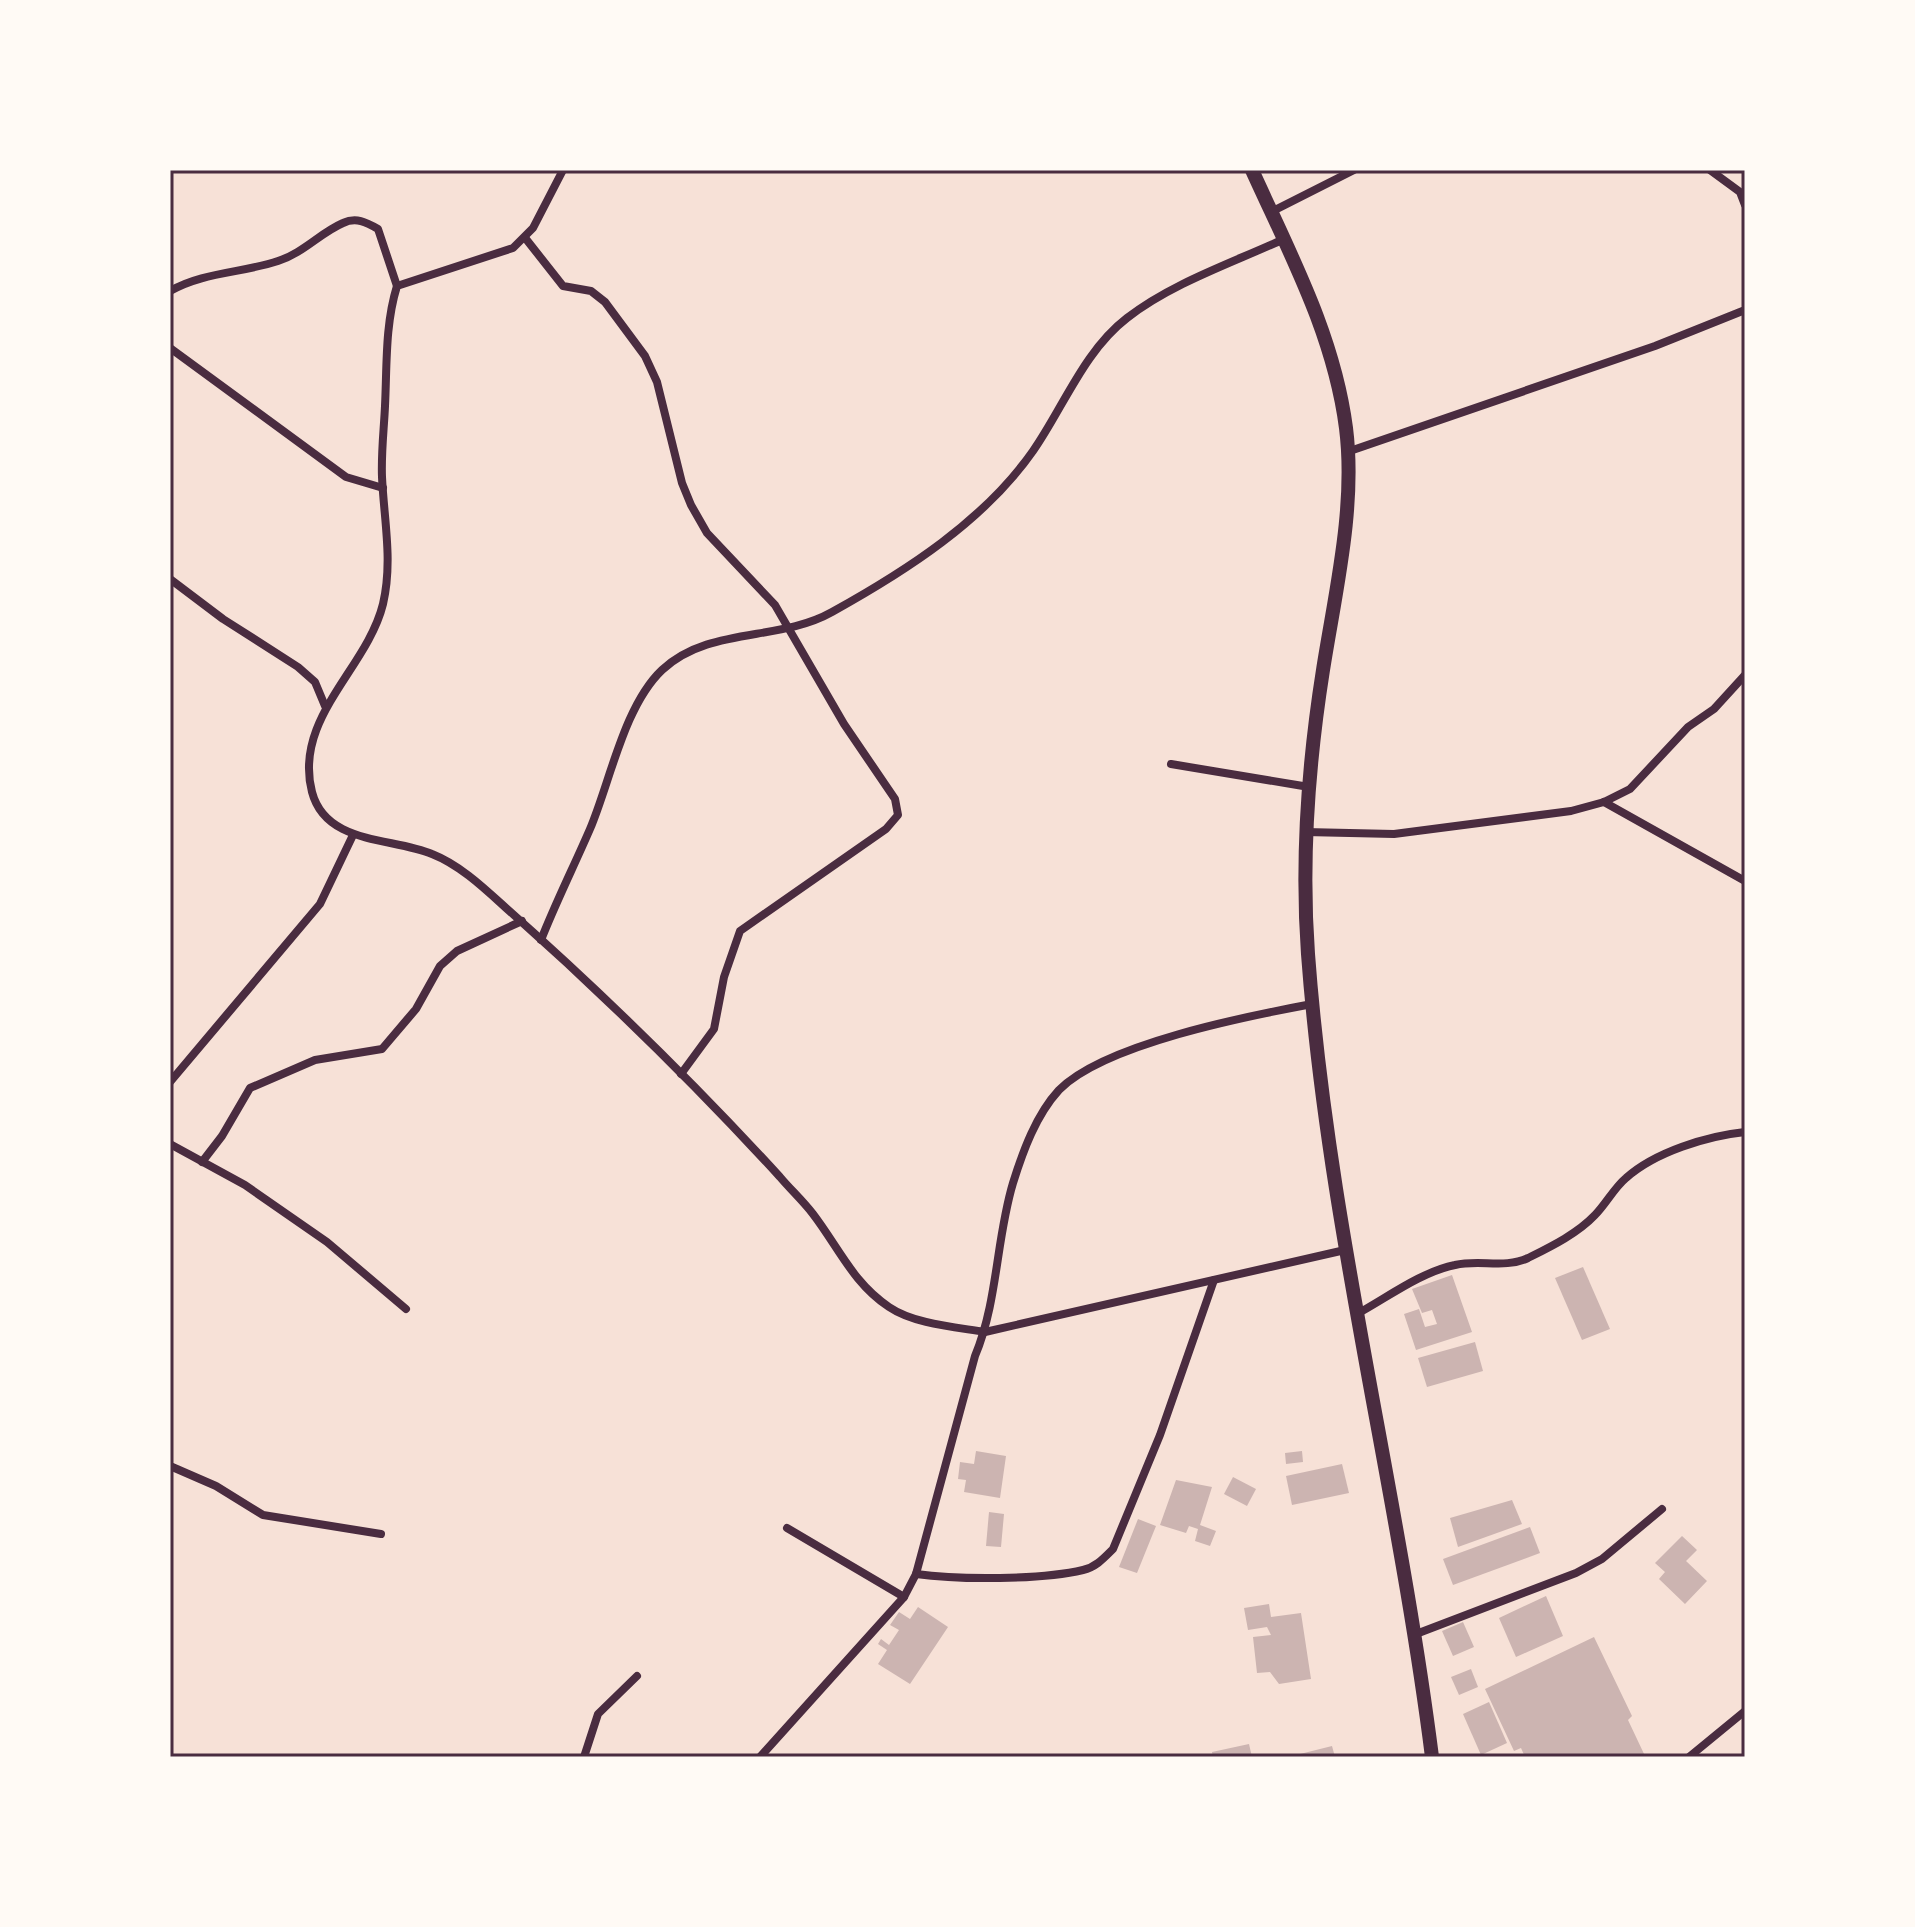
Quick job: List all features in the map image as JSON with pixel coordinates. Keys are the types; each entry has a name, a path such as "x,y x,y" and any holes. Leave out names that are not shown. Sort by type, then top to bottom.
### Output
{"main road":[{"path":"1252,170 1322,323 1338,376 1347,452 1342,543 1304,832 1312,1004 1317,1067 1345,1250 1416,1634 1432,1757"}],"street":[{"path":"397,286 513,248 526,239 563,170"},
{"path":"1271,212 1354,170"},
{"path":"1710,170 1740,192 1745,205"},
{"path":"170,291 189,280 277,261 298,253 343,223 360,219 378,229 397,286 389,313 383,488 388,520 387,580 382,608 347,674 325,706 309,777 313,796 321,812 353,835 431,853 460,869 522,921 681,1074 813,1214 865,1289 893,1310 949,1326 985,1332 1345,1250"},
{"path":"526,239 563,286 591,291 605,302 645,356 657,382 691,505 707,533 756,583 790,629 844,724 895,799 898,815 886,829 740,931 724,977 714,1029 681,1074"},
{"path":"541,940 590,829 642,696 662,670 723,638 790,629 829,614 975,518 1034,449 1086,367 1125,318 1162,296 1284,239"},
{"path":"1347,452 1655,346 1745,310"},
{"path":"170,348 346,477 383,488"},
{"path":"170,579 223,619 298,667 315,682 325,706"},
{"path":"1304,832 1394,834 1571,811 1604,802 1630,789 1688,727 1714,709 1745,675"},
{"path":"1171,764 1309,787"},
{"path":"1604,802 1715,861 1745,881"},
{"path":"170,1082 320,904 353,835"},
{"path":"202,1162 250,1088 315,1060 382,1049 416,1009 440,966 457,951 522,921"},
{"path":"760,1757 904,1597 916,1574 975,1356 985,1332 1013,1183 1035,1124 1060,1089 1109,1058 1259,1014 1312,1004"},
{"path":"1357,1314 1451,1265 1474,1261 1501,1265 1523,1260 1560,1241 1593,1217 1625,1178 1642,1166 1725,1134 1745,1132"},
{"path":"170,1144 245,1185 327,1242 406,1309"},
{"path":"916,1574 947,1578 1000,1577 1083,1570 1099,1563 1113,1549 1154,1449 1214,1280"},
{"path":"170,1466 216,1486 263,1515 381,1534"},
{"path":"1416,1634 1576,1573 1602,1559 1662,1509"},
{"path":"787,1528 904,1597"},
{"path":"584,1757 598,1714 637,1676"},
{"path":"1689,1757 1745,1711"}],"building":[{"path":"1583,1267 1610,1329 1582,1340 1555,1278"},
{"path":"1452,1275 1472,1332 1416,1350 1404,1314 1419,1309 1425,1327 1437,1324 1432,1310 1422,1313 1412,1289"},
{"path":"1475,1342 1483,1371 1427,1387 1418,1358"},
{"path":"976,1451 1006,1456 1000,1498 964,1492 966,1480 958,1479 960,1462 974,1464"},
{"path":"1302,1451 1303,1462 1286,1464 1285,1453"},
{"path":"1342,1464 1349,1493 1292,1505 1286,1476"},
{"path":"1233,1477 1256,1489 1247,1506 1224,1494"},
{"path":"1176,1480 1212,1487 1200,1525 1216,1531 1210,1546 1195,1541 1198,1529 1189,1526 1186,1533 1160,1525"},
{"path":"1512,1500 1522,1524 1458,1547 1450,1518"},
{"path":"989,1512 1004,1514 1001,1547 986,1546"},
{"path":"1138,1519 1156,1526 1137,1573 1119,1567"},
{"path":"1530,1527 1540,1553 1453,1585 1443,1559"},
{"path":"1682,1536 1697,1550 1686,1561 1707,1581 1685,1604 1659,1579 1665,1572 1655,1563"},
{"path":"1546,1596 1563,1636 1516,1657 1499,1618"},
{"path":"1269,1604 1271,1617 1301,1613 1311,1679 1279,1684 1270,1672 1257,1673 1253,1637 1271,1635 1267,1627 1248,1630 1244,1608"},
{"path":"918,1607 948,1627 910,1684 878,1664 887,1650 878,1644 881,1639 889,1645 899,1630 890,1625 899,1612 910,1619"},
{"path":"1463,1622 1474,1647 1453,1656 1442,1631"},
{"path":"1594,1637 1632,1716 1628,1720 1645,1756 1525,1757 1521,1748 1514,1751 1485,1689"},
{"path":"1471,1669 1478,1687 1459,1695 1451,1677"},
{"path":"1489,1702 1507,1743 1481,1755 1463,1714"},
{"path":"1249,1744 1252,1757 1213,1757 1212,1752"},
{"path":"1332,1746 1335,1757 1292,1757 1292,1756"}]}
